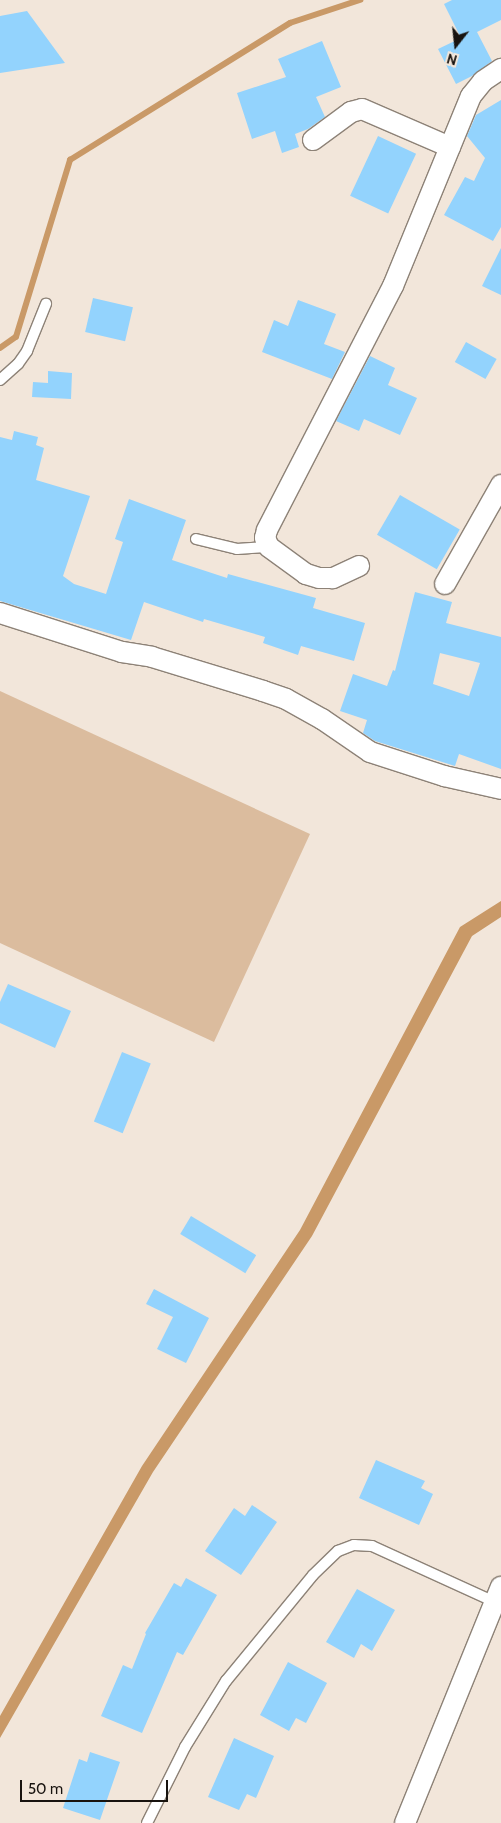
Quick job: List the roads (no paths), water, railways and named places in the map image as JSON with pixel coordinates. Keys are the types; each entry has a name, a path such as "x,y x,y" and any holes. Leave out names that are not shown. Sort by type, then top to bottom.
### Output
{"street":[{"path":"359,566 333,578 319,578 306,574 269,547 264,538 393,286 471,96 483,81 501,69"},
{"path":"313,140 351,112 362,109 450,147"},
{"path":"445,584 501,485"},
{"path":"0,613 122,652 152,657 286,699 322,719 370,752 444,776 501,789"},
{"path":"405,1823 498,1594"}],"lane":[{"path":"0,380 18,364 27,352 46,304"},
{"path":"196,539 237,549 269,547"},
{"path":"147,1823 185,1747 226,1681 313,1575 338,1551 354,1545 372,1546 498,1594"}],"waterway":[{"path":"0,348 16,337 70,160 290,23 360,0"}]}
